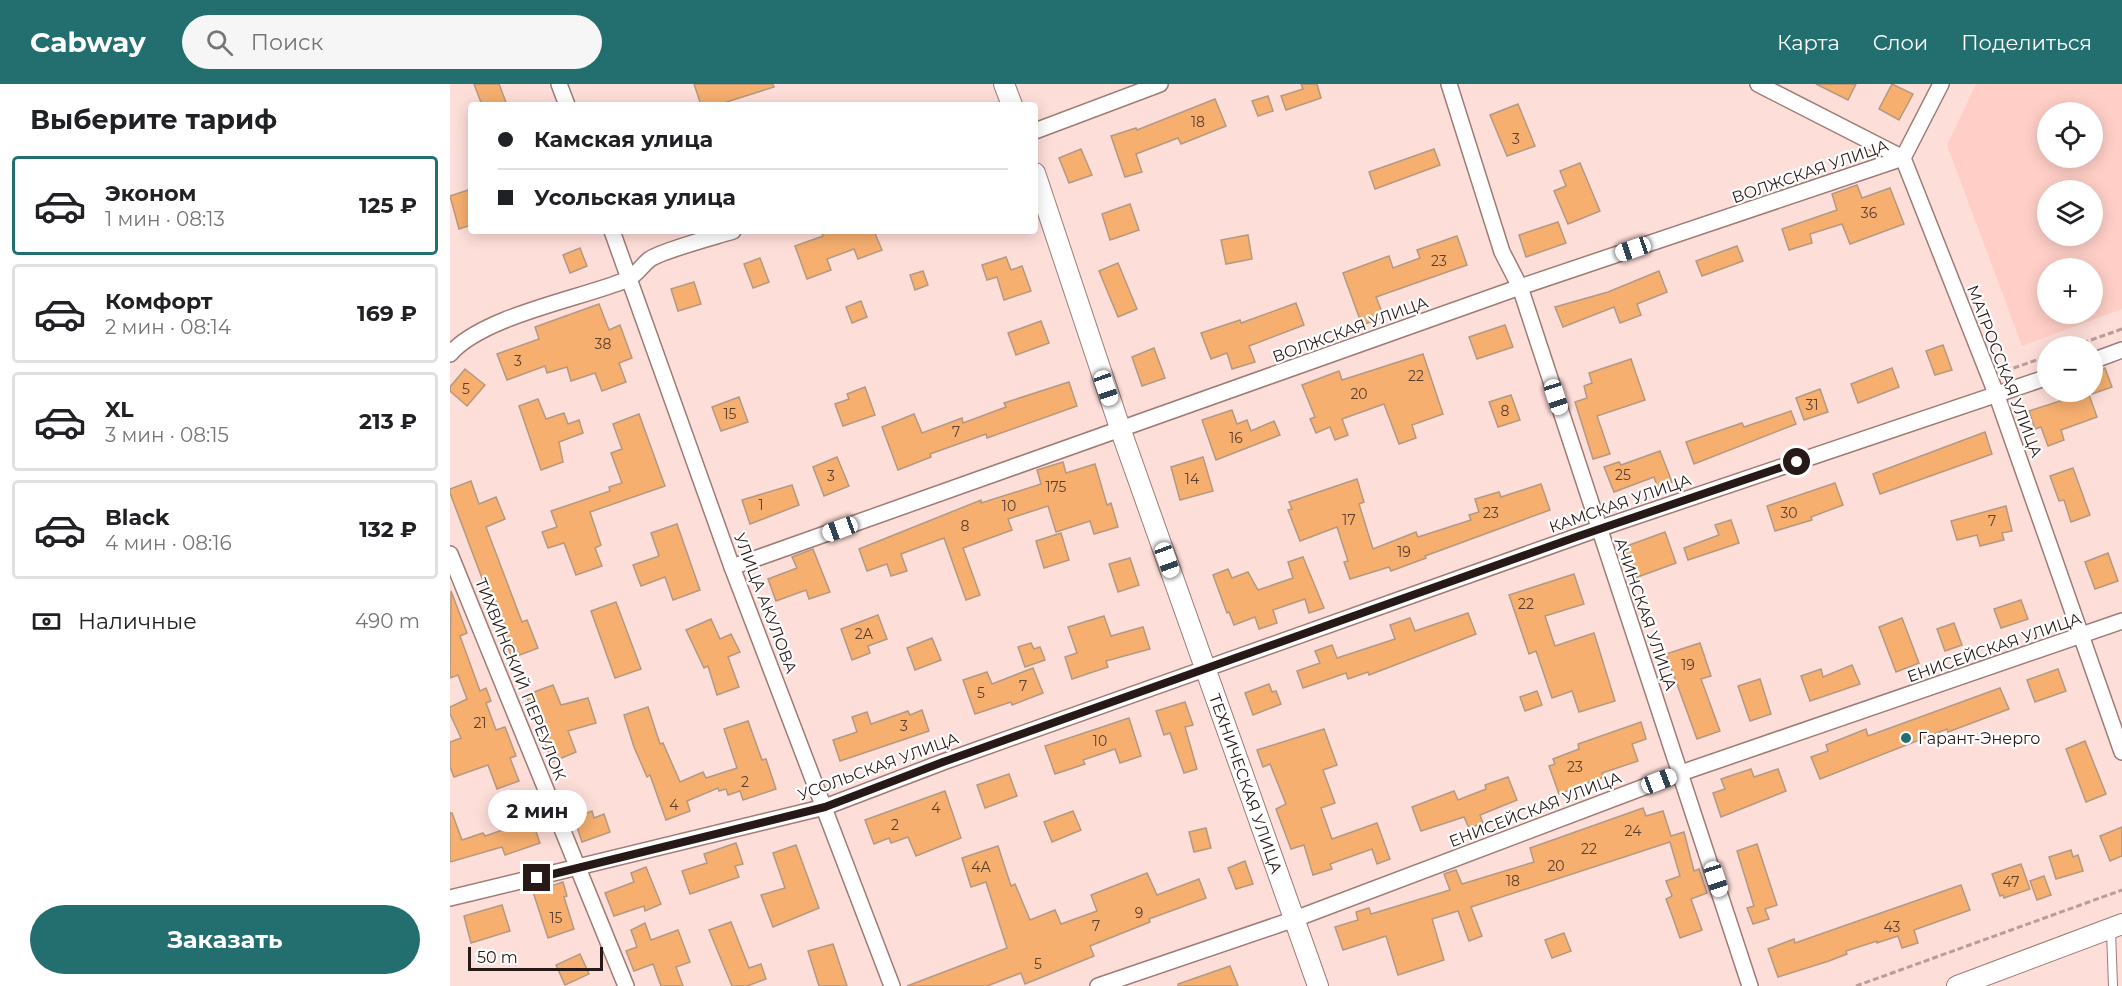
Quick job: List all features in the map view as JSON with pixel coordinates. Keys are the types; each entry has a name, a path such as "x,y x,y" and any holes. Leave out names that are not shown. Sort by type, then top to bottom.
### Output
{"street":[{"path":"559,84 566,102"},
{"path":"1004,84 1011,102"},
{"path":"1038,129 1160,84"},
{"name":"АЧИНСКАЯ УЛИЦА","path":"1449,84 1502,252 1520,286 1750,986"},
{"path":"1758,84 1903,158"},
{"name":"ВОЛЖСКАЯ УЛИЦА","path":"732,567 1120,431 1520,286 1903,158 1941,84"},
{"name":"МАТРОССКАЯ УЛИЦА","path":"1903,158 1989,377 2122,752"},
{"name":"ТЕХНИЧЕСКАЯ УЛИЦА","path":"1038,182 1120,431 1318,986"},
{"name":"УЛИЦА АКУЛОВА","path":"613,234 732,567 892,986"},
{"path":"450,354 456,347 477,334 530,311 629,279 651,258 724,234"},
{"path":"2103,357 2122,350"},
{"name":"КАМСКАЯ УЛИЦА","path":"1206,668 1598,529 2037,381"},
{"name":"ТИХВИНСКИЙ ПЕРЕУЛОК","path":"450,554 580,868 626,986"},
{"name":"ЕНИСЕЙСКАЯ УЛИЦА","path":"1098,986 1295,918 1681,773 2122,621"},
{"name":"УСОЛЬСКАЯ УЛИЦА","path":"450,898 825,807 1206,668"},
{"path":"1957,986 2116,926"}],"lane":[{"path":"2113,986 2116,926"}],"path":[{"path":"2102,336 2122,329"},
{"path":"1989,377 2037,360"},
{"path":"1856,986 2122,890"}],"shaded area":[{"path":"1976,84 2122,84 2122,309 2103,316 2103,258 2037,258 2037,324 2081,324 2049,336 2037,336 2037,340 2022,346 1947,145"}],"building":[{"path":"474,84 499,84 506,102 481,102"},
{"path":"694,84 773,84 774,87 726,102 700,102"},
{"path":"1301,84 1317,84 1321,98 1286,110 1281,96 1303,89"},
{"path":"1816,84 1856,84 1848,100"},
{"path":"1892,84 1913,94 1899,120 1879,109"},
{"path":"1268,96 1273,111 1258,116 1252,101"},
{"path":"1215,99 1226,126 1181,144 1178,138 1136,154 1142,172 1125,177 1111,136 1136,128 1137,130"},
{"path":"1518,104 1535,146 1507,156 1490,115"},
{"path":"1081,149 1092,175 1069,183 1059,158"},
{"path":"1434,149 1440,165 1375,189 1369,172"},
{"path":"1580,163 1600,211 1568,224 1554,191 1566,186 1560,171"},
{"path":"1857,185 1862,198 1890,188 1904,224 1850,244 1842,224 1810,234 1812,243 1789,250 1782,229 1837,210 1832,194"},
{"path":"468,190 468,226 459,229 450,196"},
{"path":"1130,204 1139,230 1110,240 1102,214"},
{"path":"1558,222 1566,243 1526,257 1519,235"},
{"path":"822,234 875,234 882,250 858,259 854,249 827,259 831,270 807,279 795,246 823,236"},
{"path":"1248,235 1252,259 1226,264 1221,240"},
{"path":"1457,236 1467,265 1376,297 1384,317 1362,325 1343,273 1389,256 1393,268 1420,258 1417,250"},
{"path":"1737,246 1743,261 1702,276 1696,261"},
{"path":"580,248 587,266 570,273 563,255"},
{"path":"1006,257 1011,270 1022,266 1031,291 1004,300 997,277 987,280 982,265"},
{"path":"760,258 769,282 753,288 744,264"},
{"path":"1118,263 1137,309 1118,317 1099,271"},
{"path":"923,271 928,285 915,290 910,275"},
{"path":"1659,271 1667,292 1637,304 1641,315 1620,323 1614,307 1563,327 1555,307 1608,292"},
{"path":"694,282 701,304 678,311 671,289"},
{"path":"861,301 867,317 852,323 846,307"},
{"path":"1296,303 1304,325 1249,346 1255,362 1232,369 1227,353 1211,359 1201,333 1240,320 1241,323"},
{"path":"599,304 609,330 620,325 632,358 619,363 626,382 602,391 595,373 571,381 567,367 547,373 545,366 507,380 497,354 539,339 535,327"},
{"path":"1041,321 1049,343 1016,355 1008,333"},
{"path":"1505,325 1513,347 1477,359 1469,337"},
{"path":"1943,345 1952,370 1935,375 1926,351"},
{"path":"1154,348 1165,378 1142,386 1132,357"},
{"path":"1423,354 1443,414 1412,425 1416,438 1399,444 1384,404 1342,419 1348,435 1335,440 1330,427 1316,433 1310,419 1315,417 1302,385 1339,371 1342,380"},
{"path":"1631,359 1645,400 1597,416 1610,454 1593,459 1575,402 1587,398 1584,386 1592,383 1589,373"},
{"path":"1892,368 1899,387 1858,403 1851,384"},
{"path":"2105,368 2112,387 2103,390 2103,369"},
{"path":"465,369 485,385 467,406 450,391 450,387"},
{"path":"1069,382 1077,406 987,438 986,434 930,454 931,457 898,470 882,427 914,414 922,433 962,418 963,423 1006,407 1004,403"},
{"path":"865,387 875,415 843,426 835,404 849,399 847,394"},
{"path":"1820,389 1828,412 1804,420 1796,398"},
{"path":"1511,395 1520,420 1498,427 1489,402"},
{"path":"739,397 748,422 721,431 712,407"},
{"path":"538,399 546,419 564,413 568,424 579,420 583,433 559,442 563,462 541,470 519,406"},
{"path":"2057,402 2092,402 2097,417 2061,430 2064,440 2048,446 2041,427 2035,429 2029,411"},
{"path":"1232,410 1237,424 1247,420 1251,431 1274,421 1280,435 1216,460 1202,420"},
{"path":"1791,411 1796,424 1694,464 1686,442 1742,423 1744,427"},
{"path":"639,414 665,486 590,512 601,545 595,548 602,566 576,575 564,543 548,548 542,532 557,527 551,511 610,491 609,487 622,483 611,453 622,449 613,424"},
{"path":"1985,432 1992,454 1880,494 1873,474"},
{"path":"1660,451 1672,482 1658,488 1654,477 1614,492 1604,467 1619,462 1621,465"},
{"path":"837,457 849,486 824,496 813,467"},
{"path":"1203,457 1213,491 1180,500 1171,467"},
{"path":"1063,462 1066,473 1095,464 1107,505 1111,503 1118,527 1094,534 1090,521 1056,532 1048,506 1008,519 1012,530 963,548 980,595 966,600 944,538 901,554 907,571 891,576 887,564 867,571 859,549 981,500 981,503 1041,484 1037,470"},
{"path":"2073,468 2090,515 2071,522 2064,500 2059,501 2050,476"},
{"path":"1357,479 1364,502 1359,504 1373,549 1416,532 1418,537 1471,520 1469,515 1479,512 1475,499 1499,492 1501,497 1541,484 1550,510 1425,556 1426,558 1391,571 1389,567 1350,579 1344,562 1348,561 1337,527 1300,541 1288,510 1292,509 1289,502"},
{"path":"471,481 479,504 496,497 505,519 486,527 522,622 527,620 538,648 512,658 450,493 450,489"},
{"path":"1835,483 1843,505 1811,517 1812,520 1775,531 1767,506"},
{"path":"792,485 799,505 750,524 742,500"},
{"path":"2006,506 2012,531 2002,533 2004,540 1980,546 1977,535 1957,540 1951,521"},
{"path":"1731,520 1739,543 1688,560 1684,548 1719,535 1715,525"},
{"path":"677,524 700,590 673,600 665,577 641,586 633,565 659,556 651,533"},
{"path":"1665,532 1676,563 1635,578 1624,547"},
{"path":"1061,533 1069,560 1044,568 1036,541"},
{"path":"813,549 830,592 809,599 806,590 776,601 768,579 797,568 792,557"},
{"path":"2108,553 2118,581 2095,589 2085,562"},
{"path":"1303,557 1324,608 1309,613 1305,599 1273,610 1277,623 1259,629 1255,617 1234,625 1229,612 1227,613 1213,575 1228,569 1232,578 1248,572 1258,590 1293,578 1288,562"},
{"path":"1130,558 1139,585 1118,592 1109,564"},
{"path":"1574,574 1584,604 1545,616 1555,646 1594,633 1615,701 1579,712 1572,691 1552,698 1536,651 1529,654 1509,595"},
{"path":"451,591 467,633 460,636 480,691 486,688 491,701 486,703 496,730 505,727 516,756 510,758 519,781 497,789 488,765 454,777 450,767 450,742 461,738 450,714 450,707 467,699 458,675 450,678"},
{"path":"2021,600 2028,619 2001,628 1994,609"},
{"path":"616,602 641,669 615,678 591,611"},
{"path":"1468,613 1476,634 1369,675 1368,672 1348,679 1346,673 1303,688 1297,671 1320,663 1315,651 1332,645 1337,658 1395,639 1390,625 1410,618 1415,631"},
{"path":"878,615 887,639 868,646 870,653 852,660 841,629"},
{"path":"1104,616 1111,636 1143,627 1150,649 1106,661 1108,667 1072,679 1065,657 1077,653 1068,627"},
{"path":"1902,618 1919,663 1896,672 1879,627"},
{"path":"711,619 720,639 731,634 740,652 728,657 739,687 717,695 708,666 704,668 686,630"},
{"path":"1954,623 1962,645 1945,651 1937,629"},
{"path":"932,638 941,660 915,670 907,648"},
{"path":"1031,643 1034,649 1040,647 1045,660 1025,667 1018,647"},
{"path":"1700,643 1711,676 1701,679 1720,731 1697,739 1666,654"},
{"path":"1852,665 1860,684 1810,701 1801,676 1821,669 1823,677"},
{"path":"1033,668 1043,693 1012,705 1011,702 975,714 963,680 987,672 992,684"},
{"path":"2058,669 2066,691 2035,702 2027,680"},
{"path":"1760,679 1771,714 1750,721 1738,686"},
{"path":"1269,684 1272,692 1276,691 1281,704 1253,715 1245,693"},
{"path":"553,685 561,705 588,698 596,723 568,731 576,752 552,762 526,695"},
{"path":"2000,688 2009,709 1948,732 1947,729 1820,779 1811,757 1828,751 1826,745 1866,729 1868,736"},
{"path":"1537,691 1542,705 1525,711 1520,697"},
{"path":"1185,702 1193,725 1185,727 1197,769 1184,773 1170,733 1164,735 1156,711"},
{"path":"648,707 660,744 663,743 680,782 703,772 706,778 737,768 724,729 748,721 762,760 766,759 776,789 743,800 740,791 728,795 726,789 719,791 718,788 687,801 690,811 666,820 650,775 647,777 634,747 624,715"},
{"path":"922,710 929,731 840,761 833,740 857,732 852,717 867,712 871,724 908,711 910,715"},
{"path":"1129,718 1141,756 1120,763 1115,749 1083,760 1085,764 1055,774 1045,746"},
{"path":"1641,722 1646,739 1632,744 1638,761 1602,773 1604,777 1559,794 1549,766 1555,764 1553,759 1579,749 1578,744"},
{"path":"1324,729 1337,765 1323,770 1335,803 1321,808 1332,839 1377,823 1390,859 1377,864 1372,849 1330,864 1332,869 1313,875 1304,845 1291,849 1276,809 1286,804 1270,764 1263,767 1257,750"},
{"path":"2085,741 2106,794 2086,802 2066,749"},
{"path":"1751,769 1754,777 1778,769 1786,791 1721,817 1713,793 1725,789 1721,779"},
{"path":"1009,774 1017,796 985,808 977,785"},
{"path":"1508,777 1517,800 1480,815 1483,823 1469,828 1464,817 1421,831 1412,807 1454,791 1458,800 1486,789 1485,785"},
{"path":"945,791 961,838 916,856 908,837 891,843 889,838 874,844 865,820"},
{"path":"1643,808 1646,816 1663,811 1671,836 1684,832 1694,871 1699,869 1707,893 1691,899 1702,930 1680,938 1666,899 1672,896 1666,881 1680,876 1670,842 1471,907 1482,936 1469,941 1458,911 1432,919 1444,960 1398,975 1386,936 1343,950 1335,927 1358,920 1356,912 1369,908 1371,914 1450,890 1444,874 1456,870 1462,884 1534,862 1530,848"},
{"path":"592,811 594,818 604,814 610,832 582,842 574,818"},
{"path":"1073,811 1081,830 1052,842 1044,822"},
{"path":"450,813 452,813 462,840 483,833 485,836 532,820 540,843 505,855 502,847 450,862"},
{"path":"2122,827 2122,856 2110,861 2100,836"},
{"path":"1206,828 1211,848 1194,852 1189,832"},
{"path":"736,843 743,864 735,866 739,877 690,894 682,871 707,863 704,854"},
{"path":"1757,844 1777,905 1765,909 1769,919 1753,924 1747,908 1754,906 1737,851"},
{"path":"796,845 819,908 773,927 761,895 785,888 773,853"},
{"path":"998,846 1011,886 1015,884 1030,920 1055,910 1061,924 1097,911 1091,895 1147,873 1157,895 1199,879 1206,898 1149,919 1150,922 1090,946 1094,956 1025,984 1021,973 987,986 907,986 1007,948 986,882 971,887 962,858"},
{"path":"2071,850 2073,857 2078,855 2083,871 2056,879 2049,857"},
{"path":"1245,861 1253,884 1236,889 1228,868"},
{"path":"2021,864 2030,889 2004,898 2003,895 2000,896 1992,874"},
{"path":"646,867 661,904 645,911 644,906 614,916 605,893 634,882 631,873"},
{"path":"2044,876 2051,895 2037,900 2030,881"},
{"path":"563,882 567,896 564,897 574,929 548,938 533,892"},
{"path":"1961,885 1970,910 1914,930 1918,943 1902,948 1898,936 1877,943 1877,941 1846,951 1847,954 1829,961 1778,977 1768,949 1794,939 1795,943"},
{"path":"502,905 510,931 471,943 464,916"},
{"path":"731,922 749,968 761,964 766,979 747,986 732,986 709,930"},
{"path":"645,923 651,940 678,930 690,962 676,967 683,986 661,986 653,964 634,971 626,951 637,947 631,930"},
{"path":"1564,933 1571,951 1552,958 1545,940"},
{"path":"833,944 847,986 819,986 808,951"},
{"path":"580,954 589,974 565,985 556,965"},
{"path":"1230,966 1238,986 1178,986 1178,984"}],"place":[{"name":"Гарант-Энерго","path":"1906,738"}],"route":[{"path":"537,878 825,807 943,762 1576,537 1797,462"}]}
